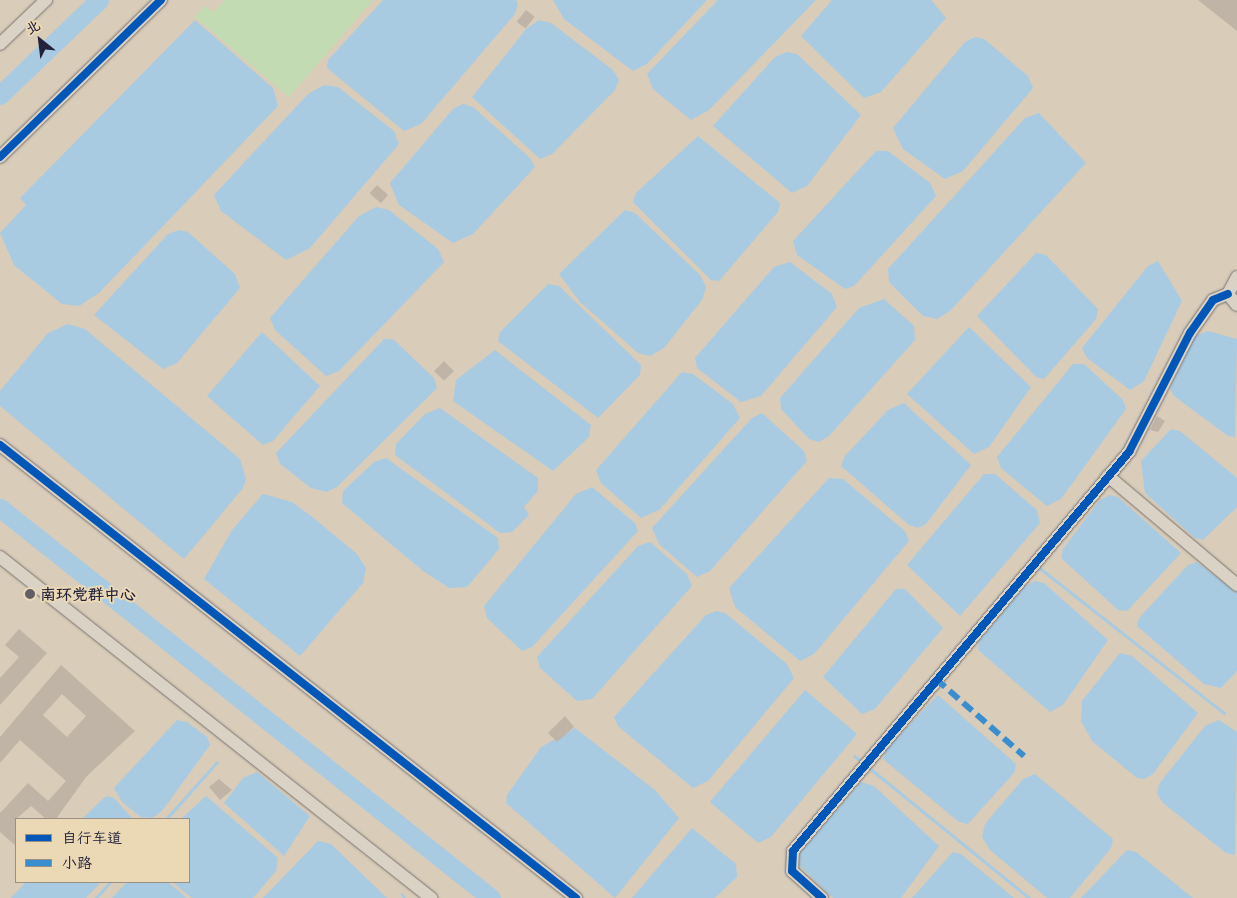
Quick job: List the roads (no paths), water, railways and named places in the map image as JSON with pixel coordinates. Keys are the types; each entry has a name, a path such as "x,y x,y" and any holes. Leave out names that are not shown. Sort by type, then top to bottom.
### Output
{"street":[{"path":"0,44 46,0"},
{"path":"0,157 161,0"},
{"path":"822,898 796,876 791,858 860,770 1129,452 1190,333 1213,300 1228,294 1237,277"},
{"path":"1228,294 1237,305"},
{"path":"0,445 576,898"},
{"path":"1108,476 1237,585"},
{"path":"0,557 431,898"}],"water":[{"path":"383,0 516,0 518,4 515,14 421,124 404,131 327,68 328,60"},
{"path":"553,0 707,0 647,64 633,71 564,19"},
{"path":"718,0 816,0 709,110 691,120 653,89 647,74"},
{"path":"832,0 931,0 946,18 881,92 864,98 801,36"},
{"path":"195,20 273,88 278,106 99,293 79,306 62,304 14,265 0,233 26,205 20,198"},
{"path":"539,20 551,23 613,70 619,80 615,90 552,154 540,159 472,97 527,28"},
{"path":"975,37 984,39 1028,76 1033,88 963,171 945,179 903,149 893,128 965,42"},
{"path":"787,52 797,54 861,115 807,186 792,193 713,126 775,57"},
{"path":"324,85 338,87 394,131 399,144 310,248 286,260 221,211 214,195 308,94"},
{"path":"463,104 473,107 530,158 535,167 473,234 453,243 399,205 390,183 453,109"},
{"path":"1039,113 1086,163 950,311 937,319 923,316 889,282 888,269 1025,118"},
{"path":"698,136 780,203 778,212 719,281 711,280 633,202 636,193"},
{"path":"876,151 888,151 930,183 936,196 854,286 845,289 797,255 793,241"},
{"path":"376,207 389,210 438,249 444,262 339,371 326,376 275,330 270,318 359,216"},
{"path":"625,210 635,213 700,275 706,287 702,300 664,348 650,356 638,353 580,302 559,274"},
{"path":"179,230 188,232 235,274 240,288 177,363 163,369 94,315 168,234"},
{"path":"1036,253 1046,255 1098,309 1096,319 1044,379 1036,377 977,316"},
{"path":"1158,261 1182,301 1144,381 1130,390 1087,358 1082,348 1148,266"},
{"path":"790,262 832,294 837,307 761,396 741,402 697,368 695,358 774,267"},
{"path":"548,284 559,286 641,365 640,375 598,418 498,341 500,332"},
{"path":"884,299 914,326 915,340 829,436 819,442 809,439 781,409 780,398 859,308"},
{"path":"68,324 85,329 240,459 246,479 243,488 184,559 0,406 0,391 48,333"},
{"path":"969,327 1031,387 989,447 974,454 907,394"},
{"path":"1208,331 1237,339 1235,437 1228,436 1174,396 1170,388 1195,336"},
{"path":"262,332 320,386 273,441 263,445 207,396"},
{"path":"384,339 393,339 434,378 437,388 337,487 327,492 311,488 280,464 276,453"},
{"path":"495,350 591,425 589,437 553,471 453,401 456,380"},
{"path":"1073,364 1084,364 1123,400 1126,409 1061,499 1047,506 1001,468 997,457"},
{"path":"682,372 693,374 733,404 740,418 659,510 641,518 601,483 596,470"},
{"path":"904,403 971,465 926,524 918,528 909,525 841,466 845,456 888,410"},
{"path":"440,408 538,478 538,491 524,507 529,515 512,532 500,533 395,455 396,444 425,414"},
{"path":"762,413 804,451 807,461 710,571 697,577 659,544 652,528 752,418"},
{"path":"1171,429 1180,431 1237,478 1237,507 1203,540 1195,538 1145,493 1141,461"},
{"path":"386,458 498,538 499,549 467,587 449,588 423,571 342,503 343,491 374,462"},
{"path":"984,474 995,474 1037,510 1040,523 960,616 907,565"},
{"path":"829,478 843,479 905,531 909,541 814,654 800,661 735,607 729,588"},
{"path":"592,487 635,523 638,531 532,647 522,651 487,618 484,606 576,494"},
{"path":"263,494 292,502 357,554 366,568 363,583 300,656 204,579 232,530"},
{"path":"1109,495 1118,497 1181,553 1127,611 1118,610 1061,558 1063,549 1099,501"},
{"path":"650,542 687,574 692,586 592,699 577,701 540,668 537,657 638,546"},
{"path":"1197,562 1237,593 1237,671 1221,688 1204,684 1137,626 1139,618 1188,565"},
{"path":"1035,581 1044,583 1108,640 1063,705 1050,712 978,650 979,641 1025,586"},
{"path":"896,589 905,589 943,628 875,709 862,714 823,677"},
{"path":"716,611 725,613 787,664 794,678 708,781 693,788 618,726 614,717 706,615"},
{"path":"1120,653 1132,656 1198,713 1153,774 1144,779 1137,778 1092,741 1081,721 1082,701"},
{"path":"805,690 857,734 771,837 758,843 710,802"},
{"path":"938,695 1016,764 1014,773 968,824 959,822 883,759 887,748"},
{"path":"177,720 187,722 207,737 210,745 162,811 152,818 141,817 122,802 114,788"},
{"path":"1219,720 1237,732 1235,855 1226,853 1163,803 1157,794 1159,784 1205,726"},
{"path":"575,728 655,790 679,818 615,898 506,803 507,795 541,747"},
{"path":"257,772 310,816 284,856 224,803 243,778"},
{"path":"1035,774 1113,839 1111,848 1070,898 1047,898 990,850 982,837 985,824 1023,779"},
{"path":"861,782 874,786 939,846 901,898 833,898 798,864 800,853"},
{"path":"106,796 114,798 132,818 83,818"},
{"path":"206,796 278,858 276,871 253,898 192,898 173,883 190,883 190,818 182,818"},
{"path":"692,828 736,864 737,877 715,898 632,898"},
{"path":"318,841 331,844 387,898 263,898"},
{"path":"1127,850 1136,852 1193,898 1081,898"},
{"path":"953,852 961,854 1014,898 912,898"},
{"path":"25,883 100,883 86,898 11,898"},
{"path":"126,883 169,883 187,898 112,898"}],"waterway":[{"path":"0,95 99,0"},
{"path":"0,508 491,898"},
{"path":"1037,566 1224,713"},
{"path":"854,756 863,763"},
{"path":"167,818 217,762"},
{"path":"868,767 1029,898"},
{"path":"96,898 109,883"},
{"path":"402,894 404,898"}],"place":[{"name":"南环党群中心","path":"30,594"}]}
